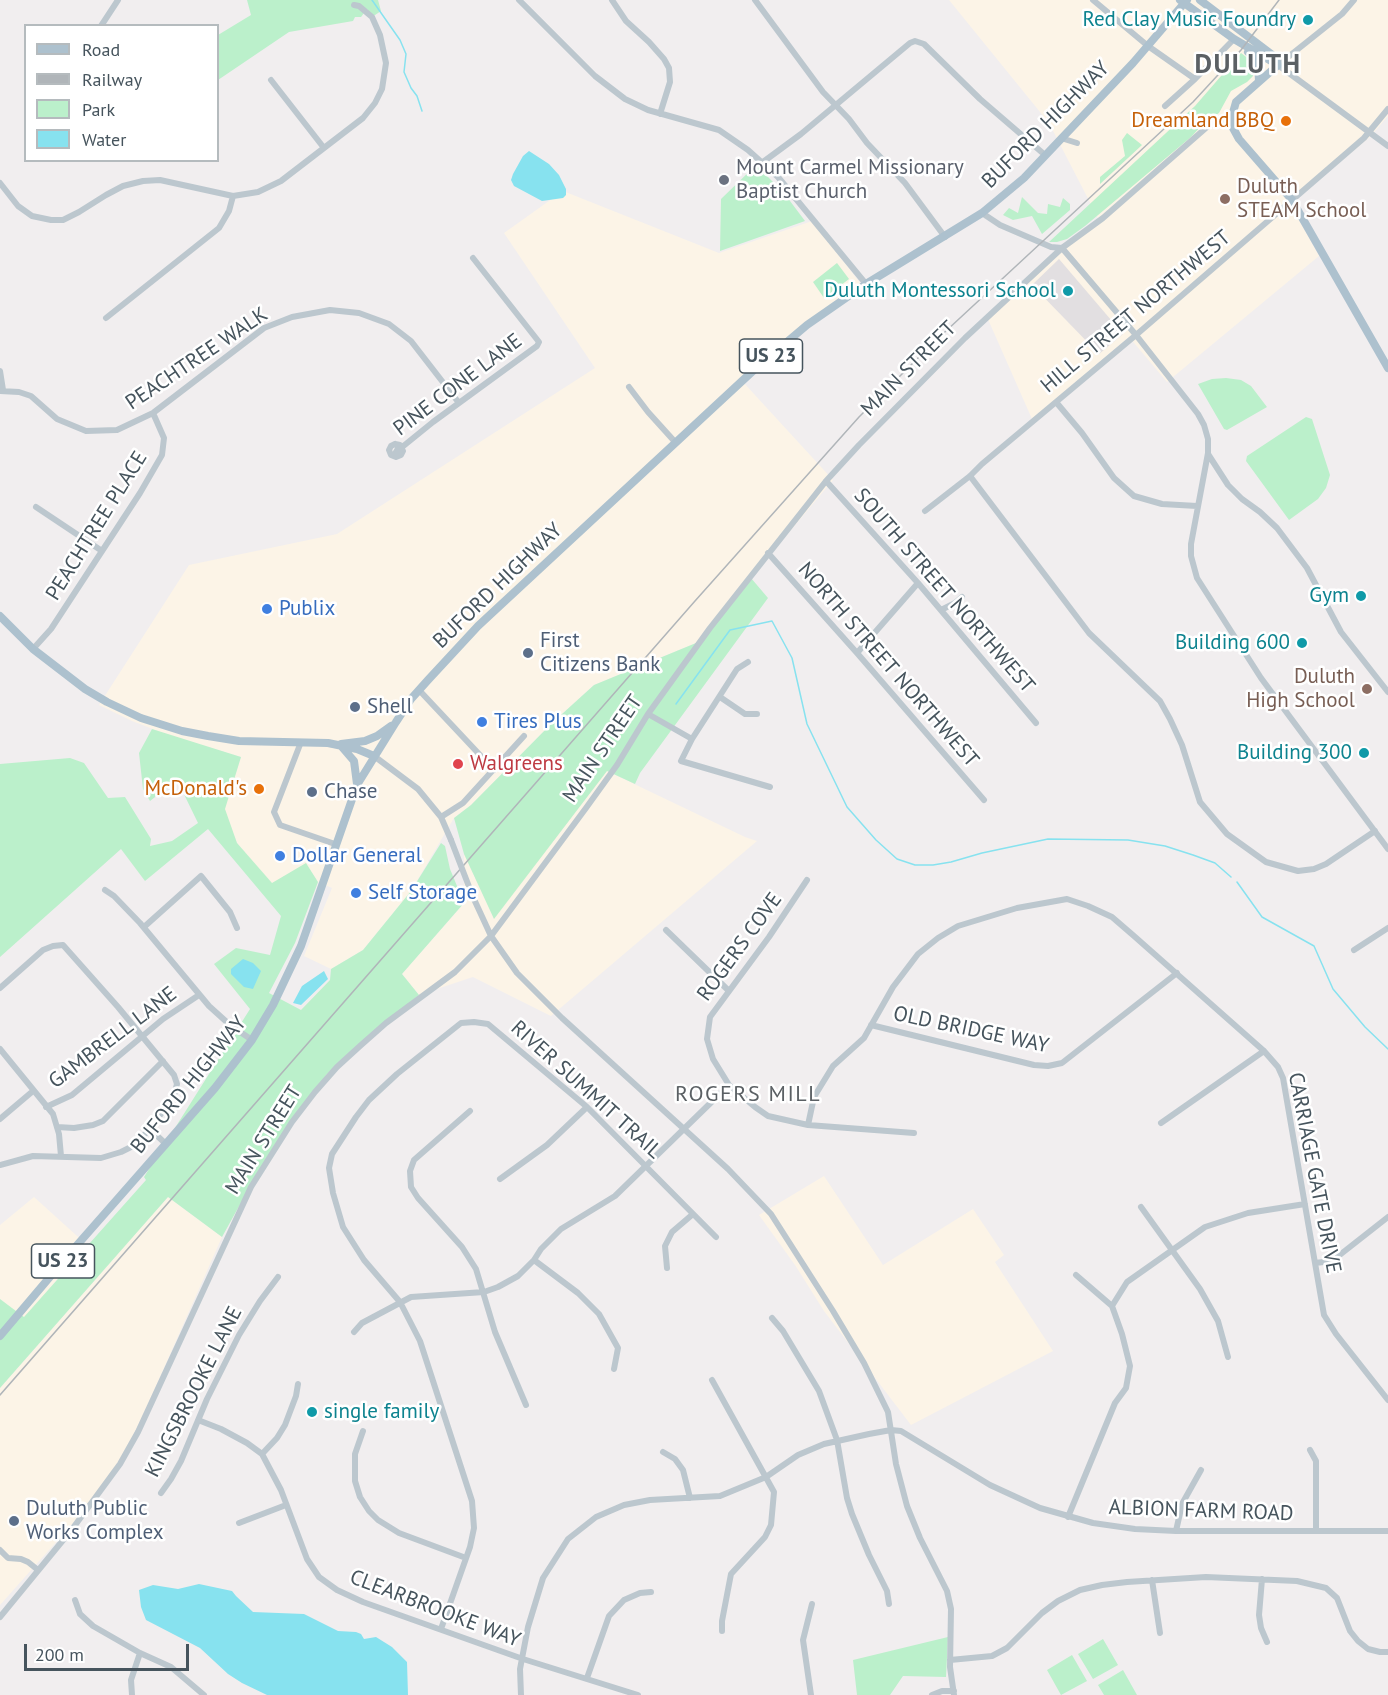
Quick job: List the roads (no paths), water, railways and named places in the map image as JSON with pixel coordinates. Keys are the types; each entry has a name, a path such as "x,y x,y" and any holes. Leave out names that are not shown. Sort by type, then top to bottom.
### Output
{"main road":[{"path":"1200,0 1275,57 1278,65"},
{"name":"BUFORD HIGHWAY","path":"0,1336 215,1088 252,1040 273,1005 301,946 357,785 419,690 478,626 755,369 807,325 866,284 982,213 1024,178 1148,46 1184,1"},
{"path":"1184,1 1244,46 1278,65"},
{"path":"1244,46 1258,62 1258,81"},
{"path":"1278,65 1236,102 1231,120 1233,128 1239,139 1292,200 1388,368"},
{"path":"0,616 33,649 85,689 106,702 141,718 182,731 239,741 340,745 365,741 377,736 396,722"},
{"path":"340,745 374,756"},
{"path":"340,745 354,762 357,785"}],"street":[{"path":"102,24 118,0"},
{"path":"519,0 570,52 612,90 636,105 716,129 730,136 764,162 866,284"},
{"path":"612,0 626,21 649,42 669,68 670,81 660,114"},
{"path":"755,0 798,56 809,75 835,106 849,118 867,143 905,183 945,237"},
{"path":"1093,0 1148,46 1195,80"},
{"path":"1354,0 1342,14 1278,65 1388,146"},
{"path":"0,183 18,206 32,216 63,220 123,186 143,181 160,180 232,196 258,192 281,181 363,118 375,103 382,89 386,63 380,35 372,17 359,6 354,5"},
{"path":"1165,106 1195,80 1234,39"},
{"path":"764,162 915,41 924,44 980,99 1045,155"},
{"path":"271,80 324,148"},
{"name":"HILL STREET NORTHWEST","path":"970,476 1369,133 1388,110"},
{"name":"MAIN STREET","path":"0,1617 102,1490 137,1434 251,1187 292,1122 337,1067 386,1023 455,972 491,936 611,774 648,714 710,628 826,481 965,338 1062,248 1103,218 1207,127 1231,120"},
{"path":"1061,138 1077,143"},
{"path":"106,318 219,228 229,211 232,196"},
{"path":"982,213 1000,225 1051,247 1062,248 1136,335 1198,414 1208,439 1208,453 1191,544 1191,556 1197,578 1261,678 1388,849"},
{"name":"PINE CONE LANE","path":"396,452 537,346 539,342 473,258"},
{"name":"PEACHTREE WALK","path":"2,391 31,396 57,419 86,431 117,430 153,413 264,328 292,317 330,310 359,313 389,324 411,341 459,403"},
{"path":"0,371 2,391"},
{"path":"629,387 676,443"},
{"path":"1056,402 1082,433 1114,478 1134,496 1162,504 1197,506"},
{"name":"PEACHTREE PLACE","path":"33,649 51,629 140,493 162,455 164,438 153,413"},
{"path":"1208,453 1228,485 1242,500 1260,512 1277,528 1307,568 1341,633 1388,692"},
{"path":"925,511 970,476 1089,633 1160,700 1182,745 1200,802 1209,816 1227,834 1266,862 1298,871 1314,869 1326,864 1374,831"},
{"name":"SOUTH STREET NORTHWEST","path":"826,481 918,583 1036,723"},
{"path":"36,507 102,550"},
{"name":"NORTH STREET NORTHWEST","path":"768,553 984,800"},
{"path":"857,653 918,583"},
{"path":"941,610 962,597"},
{"path":"748,662 737,669 692,739 681,761 770,787"},
{"path":"419,690 494,770"},
{"path":"720,697 745,714 757,714"},
{"path":"648,714 692,739"},
{"path":"441,818 463,804 524,735"},
{"path":"301,742 274,812 280,825 335,844"},
{"path":"374,756 418,789 441,818 491,936 517,973 562,1018 728,1169 771,1214 859,1355 886,1406 896,1464 907,1506 920,1538 947,1591 951,1609 951,1693 936,1694"},
{"path":"144,927 201,876 230,912 237,928"},
{"name":"ROGERS COVE","path":"807,880 710,1017 706,1039 713,1059 729,1085 768,1116 807,1125 914,1133"},
{"path":"105,890 114,896 144,927 200,995 230,1025 252,1040"},
{"name":"CARRIAGE GATE DRIVE","path":"807,1125 814,1097 833,1066 864,1038 893,987 918,954 938,938 958,926 1017,908 1067,899 1112,917 1264,1051 1278,1067 1283,1078 1324,1315 1336,1334 1388,1400"},
{"path":"1354,950 1388,928"},
{"path":"666,930 729,991"},
{"path":"0,988 44,950 63,945 163,1061 174,1075 177,1088 151,1128 133,1146 112,1156 92,1158 33,1156 0,1165"},
{"name":"OLD BRIDGE WAY","path":"871,1025 1034,1065 1048,1066 1062,1063 1177,974"},
{"name":"GAMBRELL LANE","path":"46,1107 72,1095 163,1019 200,995"},
{"name":"RIVER SUMMIT TRAIL","path":"441,1629 474,1528 472,1501 420,1341 400,1302 364,1260 343,1227 333,1193 329,1168 332,1154 369,1100 397,1074 461,1023 488,1024 587,1107 716,1237"},
{"path":"0,1049 53,1114 61,1156"},
{"path":"1161,1123 1264,1051"},
{"path":"57,1127 74,1128 93,1125 103,1120 163,1061"},
{"path":"354,1332 362,1323 411,1297 484,1292 518,1276 561,1229 615,1196 729,1085"},
{"path":"0,1119 33,1091"},
{"path":"500,1179 547,1145 587,1107"},
{"path":"470,1111 414,1160 410,1179 411,1187 462,1247 476,1269 495,1332 526,1405"},
{"path":"151,1128 166,1144"},
{"path":"1112,1306 1127,1282 1205,1227 1248,1213 1305,1204"},
{"path":"1141,1207 1200,1289 1218,1322 1228,1357"},
{"path":"667,1268 665,1246 672,1232 693,1214"},
{"path":"1315,1263 1332,1261 1388,1217"},
{"path":"534,1260 578,1293 599,1314 618,1348 615,1369"},
{"path":"1068,1516 1115,1403 1126,1388 1130,1366 1112,1306 1076,1275"},
{"name":"KINGSBROOKE LANE","path":"161,1493 171,1479 239,1335 278,1276"},
{"path":"772,1318 783,1331 819,1391 837,1440 847,1498 869,1555 887,1591 889,1604"},
{"path":"712,1380 774,1492 771,1525 765,1537 731,1574 722,1631"},
{"path":"261,1454 277,1438 285,1425 298,1384"},
{"name":"CLEARBROOKE WAY","path":"198,1420 230,1433 261,1454 281,1490 307,1559 319,1577 337,1590 363,1602 523,1659 638,1695"},
{"path":"521,1695 520,1669 528,1627 543,1578 568,1539 597,1516 624,1505 650,1500 720,1496 766,1477 798,1455 837,1440 891,1430"},
{"name":"ALBION FARM ROAD","path":"891,1430 901,1431 990,1485 1040,1508 1093,1523 1124,1528 1176,1531 1388,1531"},
{"path":"363,1431 355,1454 355,1481 360,1497 369,1511 378,1520 399,1533 466,1558"},
{"path":"1310,1450 1316,1461 1316,1531"},
{"path":"663,1452 675,1459 683,1470 690,1498"},
{"path":"1176,1531 1182,1504 1201,1470"},
{"path":"239,1523 286,1505"},
{"path":"0,1550 8,1558 21,1558 38,1570"},
{"path":"950,1660 992,1656 1007,1648 1042,1613 1058,1601 1080,1590 1102,1585 1152,1580 1206,1578 1308,1582 1326,1588 1337,1598 1350,1631 1358,1641 1368,1649 1388,1652"},
{"path":"1262,1579 1259,1615 1267,1642"},
{"path":"1152,1580 1160,1633"},
{"path":"587,1678 609,1617 624,1600 640,1593 651,1592"},
{"path":"75,1600 80,1614 93,1626 140,1653 171,1667 204,1695"},
{"path":"811,1695 803,1640 812,1604"},
{"path":"132,1695 130,1680 140,1653"}],"water":[{"path":"529,151 549,164 559,175 566,189 566,195 563,198 542,201 514,186 511,180 513,174 523,156"},
{"path":"243,959 253,963 261,971 253,989 244,987 231,974 231,969"},
{"path":"324,971 328,979 301,1005 293,1003 302,986"},
{"path":"199,1584 232,1591 253,1612 304,1614 338,1631 356,1632 364,1639 376,1637 392,1647 407,1662 408,1695 267,1695 242,1683 228,1674 200,1648 146,1620 141,1607 139,1590 153,1585 178,1589"}],"waterway":[{"path":"372,0 400,40 406,54 404,72 422,111"},
{"path":"676,704 730,630 772,621 792,658 807,724 847,807 876,840 897,859 915,865 933,865 1048,839 1128,840 1165,846 1193,855 1215,863 1231,877"},
{"path":"1237,882 1262,917 1314,946 1333,989 1365,1027 1388,1049"}],"railway":[{"path":"0,1395 859,417 933,343 1193,102 1241,50 1279,0"}],"place":[{"name":"Red Clay Music Foundry","path":"1308,20"},
{"name":"Dreamland BBQ","path":"1286,121"},
{"name":"Mount Carmel Missionary Baptist Church","path":"724,180"},
{"name":"Duluth STEAM School","path":"1225,199"},
{"name":"Duluth Montessori School","path":"1068,291"},
{"name":"Gym","path":"1361,596"},
{"name":"Publix","path":"267,609"},
{"name":"Building 600","path":"1302,643"},
{"name":"First Citizens Bank","path":"528,653"},
{"name":"Duluth High School","path":"1367,689"},
{"name":"Shell","path":"355,707"},
{"name":"Tires Plus","path":"482,722"},
{"name":"Building 300","path":"1364,753"},
{"name":"Walgreens","path":"458,764"},
{"name":"McDonald's","path":"259,789"},
{"name":"Chase","path":"312,792"},
{"name":"Dollar General","path":"280,856"},
{"name":"Self Storage","path":"356,893"},
{"name":"single family","path":"312,1412"},
{"name":"Duluth Public Works Complex","path":"14,1521"}],"district":[{"name":"DULUTH","path":"1248,65"},
{"name":"ROGERS MILL","path":"748,1095"}]}
